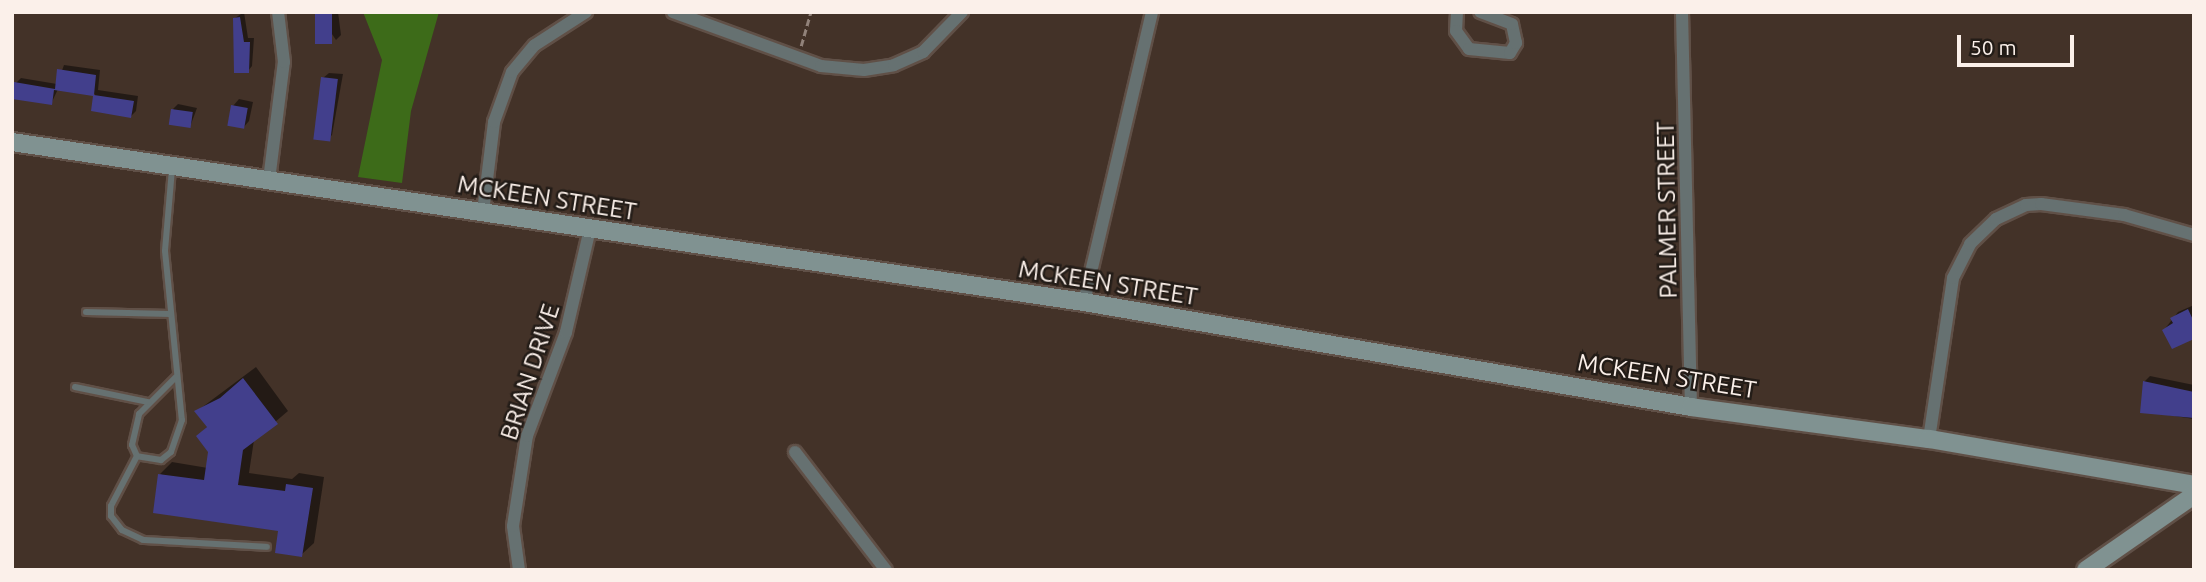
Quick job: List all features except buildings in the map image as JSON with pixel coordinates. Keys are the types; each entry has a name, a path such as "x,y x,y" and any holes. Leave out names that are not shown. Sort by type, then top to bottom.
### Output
{"street":[{"path":"269,180 284,62 278,12"},
{"path":"483,212 494,122 512,72 535,45 586,12"},
{"path":"673,12 797,58 850,70 894,65 937,41 962,12"},
{"path":"1084,302 1152,12"},
{"path":"1457,12 1456,31 1469,49 1510,53 1516,43 1512,24 1480,12"},
{"name":"PALMER STREET","path":"1682,12 1691,407"},
{"name":"MCKEEN STREET","path":"12,142 1084,302 1691,407 1929,439 2194,485"},
{"path":"1929,439 1953,278 1969,244 1996,219 2026,205 2041,204 2124,215 2194,235"},
{"name":"BRIAN DRIVE","path":"519,570 513,526 527,436 566,332 590,229"},
{"path":"795,452 886,570"},
{"path":"2085,570 2194,495"}],"lane":[{"path":"137,456 161,460 179,440 182,399 176,377 165,251 172,166"},
{"path":"86,312 170,314"},
{"path":"137,456 132,445 133,429 148,402 176,377"},
{"path":"75,387 148,402"},
{"path":"137,456 111,506 111,516 122,530 143,540 267,547"}],"path":[{"path":"797,58 811,12"}],"green space":[{"path":"363,12 439,12 411,111 402,183 358,177 382,60"}]}
